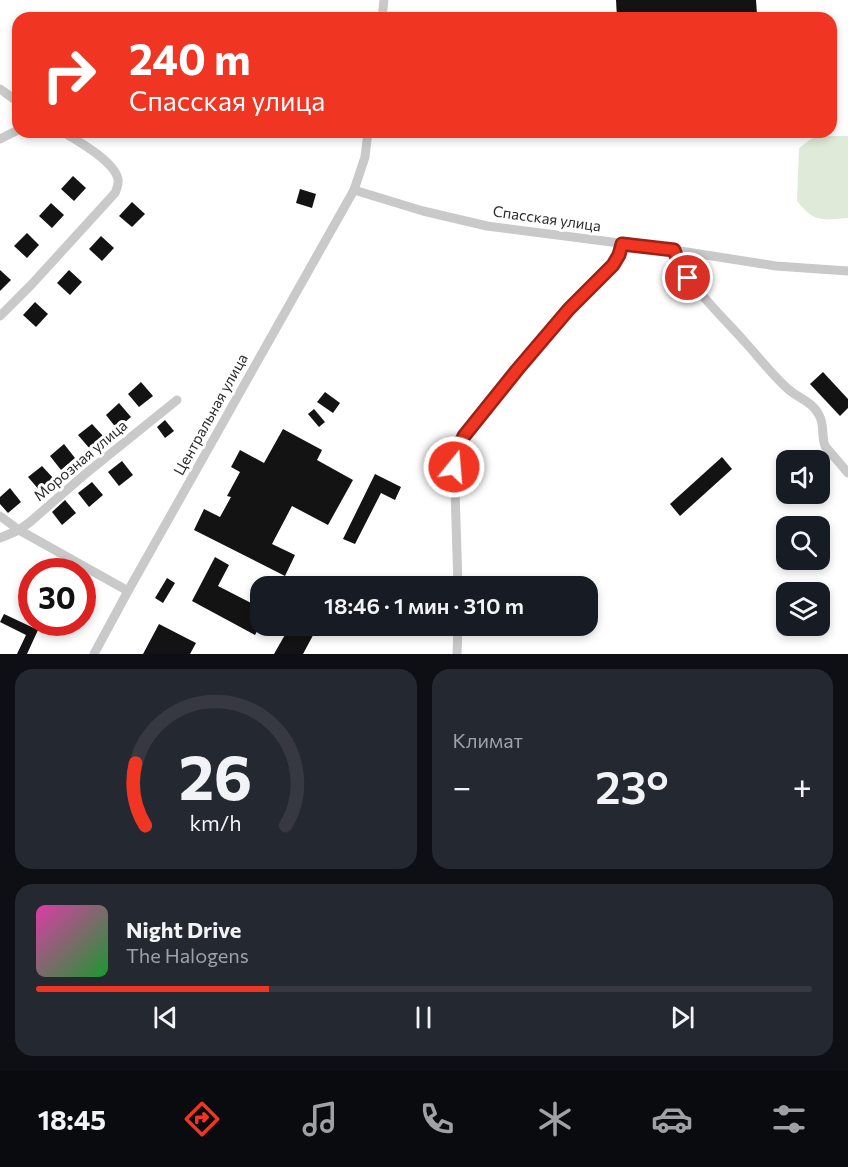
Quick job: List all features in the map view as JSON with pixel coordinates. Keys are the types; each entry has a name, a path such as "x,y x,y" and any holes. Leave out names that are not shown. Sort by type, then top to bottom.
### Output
{"street":[{"path":"0,316 115,193 118,186 118,178 104,160 73,138"},
{"name":"Центральная улица","path":"94,654 354,190 365,157 367,138"},
{"name":"Спасская улица","path":"354,190 423,211 487,226 674,250 776,266 848,271"},
{"path":"458,576 454,457 456,450 464,436 517,370 569,309 613,265 622,244"},
{"path":"674,250 684,272 699,290 788,389 807,401 819,413 825,446 848,473"},
{"name":"Морозная улица","path":"0,538 19,530 30,522 177,400"},
{"path":"0,516 19,530 128,591"},
{"path":"457,654 458,636"}],"green space":[{"path":"848,136 848,218 819,219 797,201 799,148 812,138"}],"building":[{"path":"616,0 756,0 757,12 617,12"},
{"path":"73,176 86,188 74,201 61,189"},
{"path":"300,189 316,194 312,208 296,203"},
{"path":"132,202 145,214 132,227 119,216"},
{"path":"51,203 64,215 52,228 39,216"},
{"path":"27,233 39,245 27,258 14,246"},
{"path":"101,236 114,248 102,261 89,249"},
{"path":"0,270 11,280 0,291"},
{"path":"69,270 82,282 70,295 57,283"},
{"path":"35,302 48,314 36,327 23,315"},
{"path":"823,372 848,399 848,408 840,416 810,384"},
{"path":"141,382 153,396 139,407 128,394"},
{"path":"325,392 340,403 333,413 317,402"},
{"path":"119,403 131,417 117,429 106,415"},
{"path":"314,409 325,422 319,427 308,414"},
{"path":"165,420 174,431 165,438 157,427"},
{"path":"92,424 104,437 90,449 78,435"},
{"path":"283,429 322,450 317,460 353,480 328,525 292,506 272,544 295,555 285,576 194,530 204,509 220,517 231,497 227,496 240,472 231,467 240,450 264,463"},
{"path":"64,444 75,458 61,470 50,456"},
{"path":"722,457 732,469 680,516 670,504"},
{"path":"122,461 133,475 119,486 108,472"},
{"path":"42,466 54,479 40,491 28,477"},
{"path":"375,474 401,487 395,500 381,493 355,544 343,539"},
{"path":"92,482 103,495 89,507 78,493"},
{"path":"10,488 21,502 8,513 0,504 0,497"},
{"path":"65,500 76,513 62,525 52,512"},
{"path":"215,557 229,565 218,586 250,602 250,632 192,601"},
{"path":"167,578 175,583 163,603 155,598"},
{"path":"4,614 18,621 18,631 0,622"},
{"path":"159,624 196,643 190,654 143,654"},
{"path":"26,636 35,636 27,654 17,654"},
{"path":"284,636 313,636 303,654 274,654"}],"route":[{"path":"454,467 456,450 464,436 569,309 613,265 622,244 674,250 688,278"}]}
